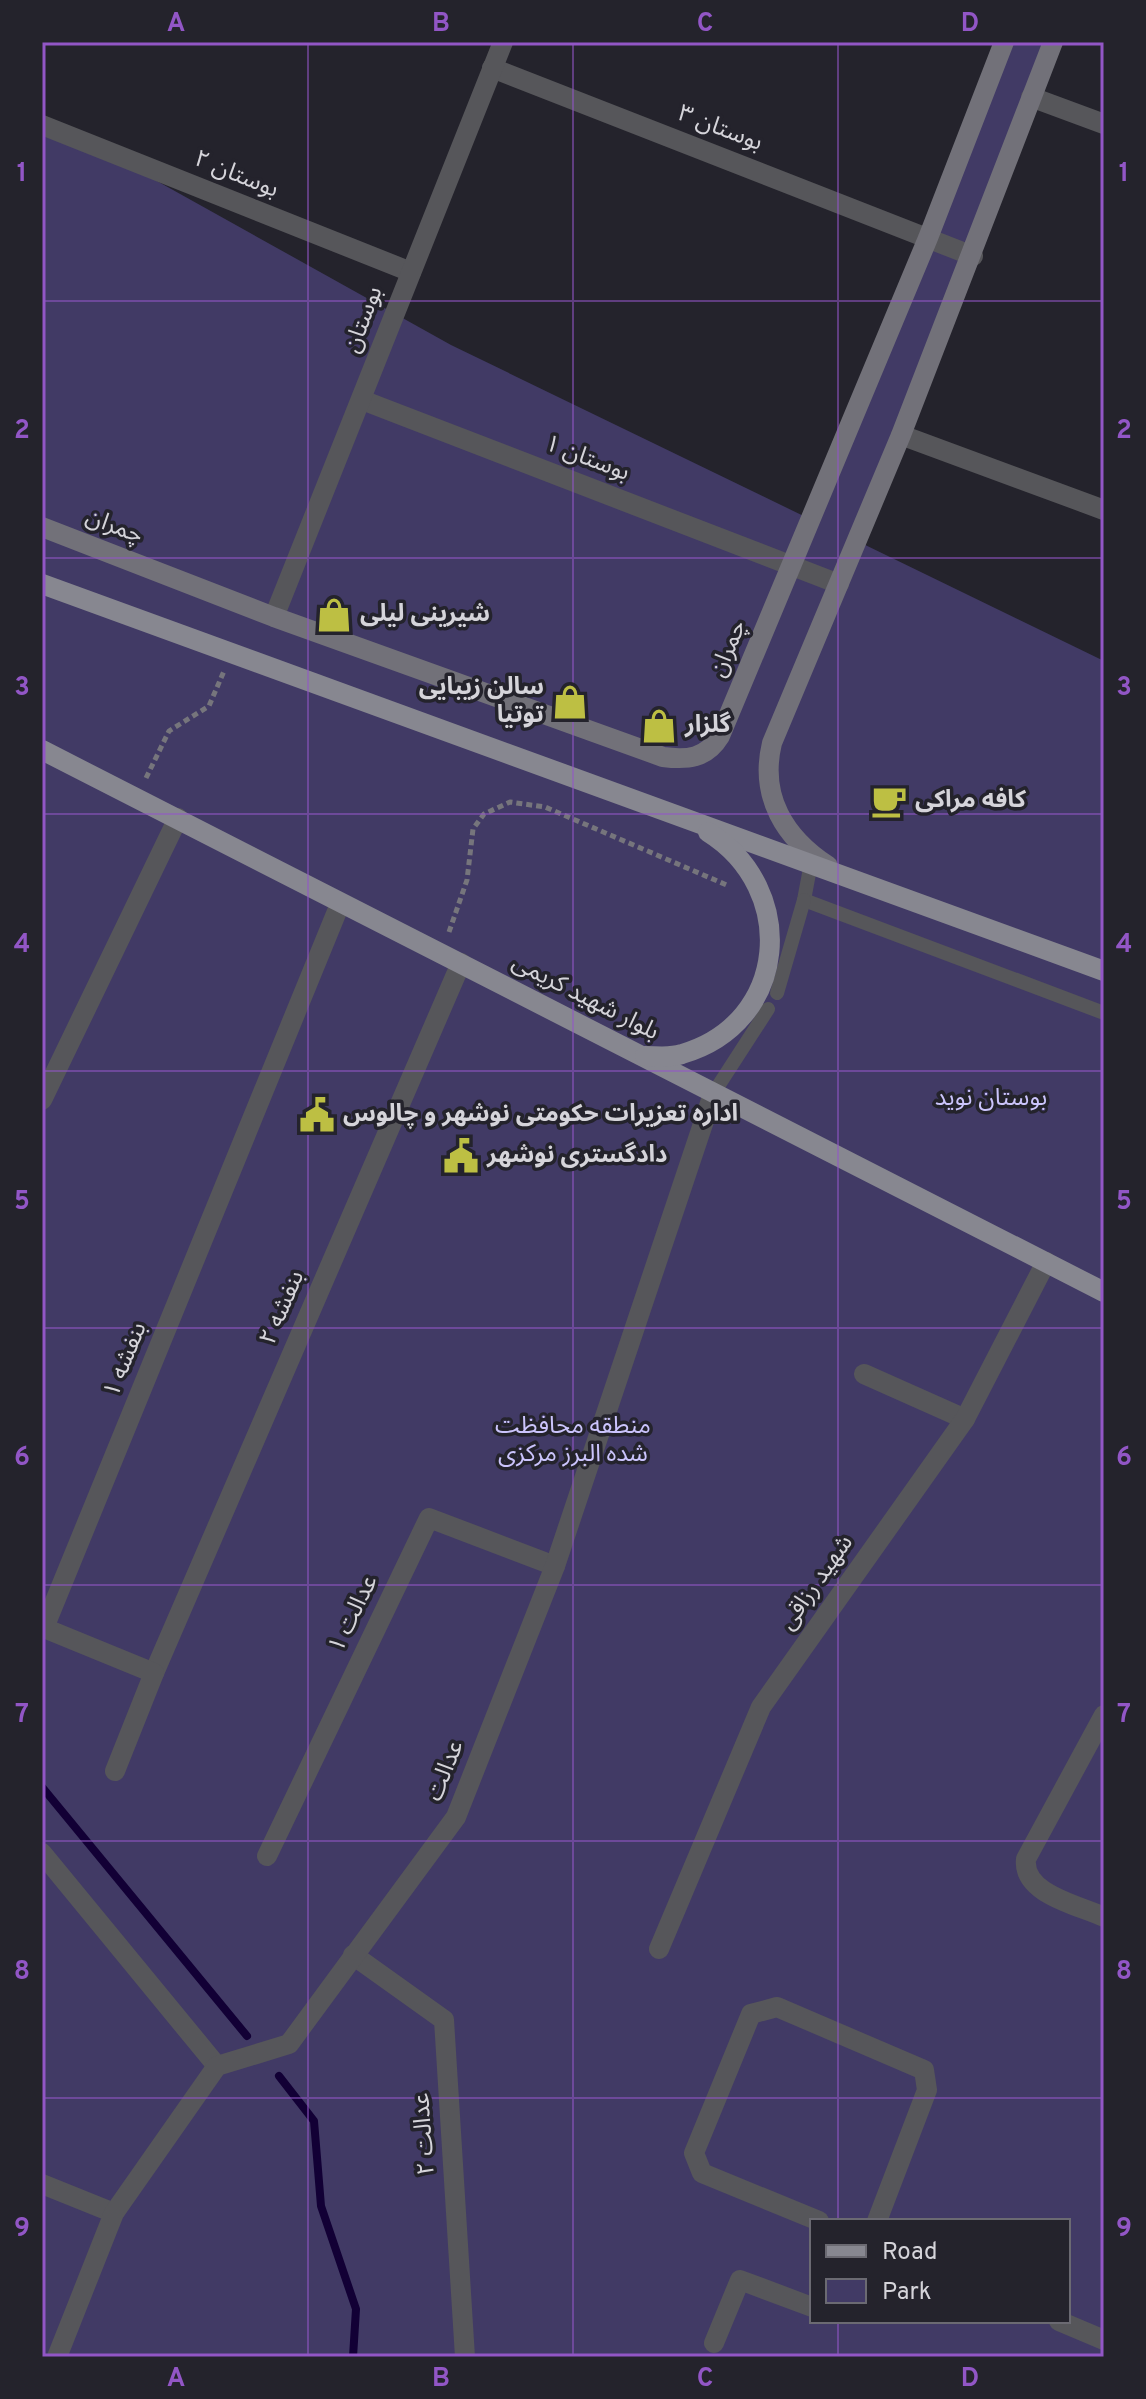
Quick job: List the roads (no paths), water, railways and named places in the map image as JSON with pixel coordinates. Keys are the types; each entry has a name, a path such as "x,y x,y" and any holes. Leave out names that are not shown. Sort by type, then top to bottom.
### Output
{"main road":[{"path":"42,584 1104,971"},
{"name":"بلوار شهید کریمی","path":"44,755 137,797 340,904 1104,1292"},
{"path":"641,1056 680,1055 716,1040 745,1014 765,980 772,941 767,902 749,867 721,840 686,818"}],"street":[{"name":"بوستان","path":"274,617 503,42"},
{"name":"چمران","path":"42,527 274,617 663,757 689,758 706,752 720,736 793,567 928,238 1004,42"},
{"path":"838,872 803,850 792,838 773,803 768,768 772,743 973,256 1053,42"},
{"name":"بوستان ۳","path":"492,68 973,256"},
{"path":"1031,97 1104,124"},
{"name":"بوستان ۲","path":"42,125 411,272"},
{"name":"بوستان ۱","path":"362,400 839,584"},
{"path":"901,435 1104,510"},
{"path":"42,1100 178,818"},
{"name":"بنفشه ۱","path":"154,1673 44,1628 340,904"},
{"name":"بنفشه ۲","path":"154,1673 461,963"},
{"name":"عدالت","path":"217,2066 289,2044 456,1817 555,1566 713,1094"},
{"name":"شهید رزاقی","path":"659,1949 761,1707 965,1419 1046,1262"},
{"path":"864,1374 965,1419"},
{"name":"عدالت ۱","path":"267,1856 429,1518 555,1566"},
{"path":"115,1771 154,1673"},
{"path":"1104,1715 1026,1859 1025,1868 1034,1885 1104,1917"},
{"path":"42,1853 217,2066 114,2213 57,2357"},
{"name":"عدالت ۲","path":"353,1955 444,2020 465,2357"},
{"path":"814,2219 702,2173 694,2153 751,2014 777,2007 924,2070 927,2090 878,2219"},
{"path":"42,2184 114,2213"},
{"path":"714,2343 740,2280 810,2306"},
{"path":"1064,2323 1104,2340"}],"lane":[{"path":"777,993 804,900 811,863"},
{"path":"804,900 1104,1013"},
{"path":"713,1094 768,1009"}],"waterway":[{"path":"42,1787 247,2036"},
{"path":"279,2076 314,2121 321,2206 356,2309 353,2357"}],"place":[{"name":"شیرینی لیلی","path":"334,615"},
{"name":"سالن زیبایی توتیا","path":"570,702"},
{"name":"گلزار","path":"659,726"},
{"name":"کافه مراکی","path":"889,801"},
{"name":"اداره تعزیرات حکومتی نوشهر و چالوس","path":"317,1115"},
{"name":"دادگستری نوشهر","path":"461,1156"}],"park label":[{"name":"بوستان نوید","path":"991,1099"},
{"name":"منطقه محافظت شده البرز مرکزی","path":"573,1441"}]}
